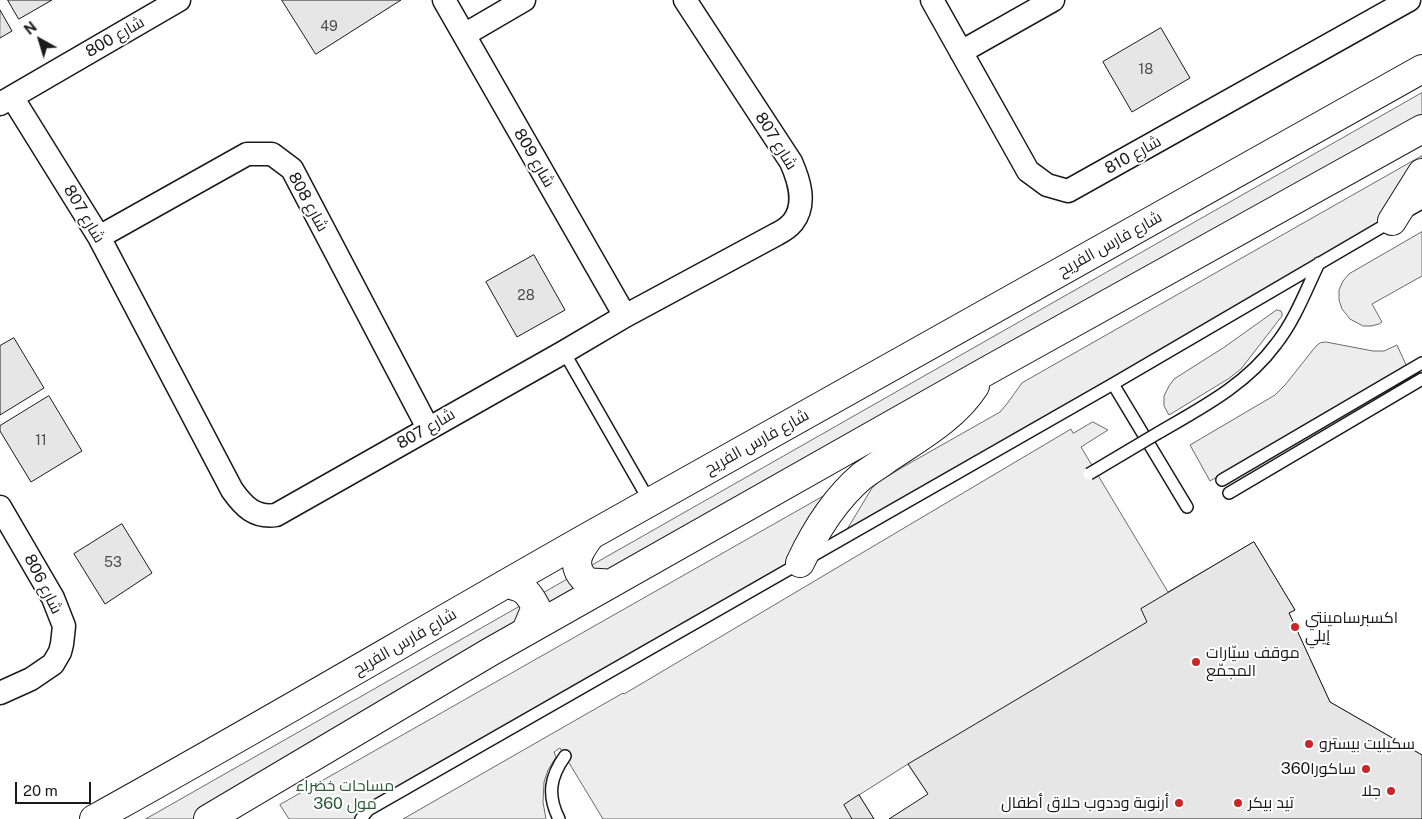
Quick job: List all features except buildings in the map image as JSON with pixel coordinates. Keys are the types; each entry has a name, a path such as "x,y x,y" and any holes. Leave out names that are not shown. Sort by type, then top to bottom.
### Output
{"street":[{"name":"شارع 800","path":"6,100 179,0"},
{"name":"شارع 809","path":"444,0 625,316"},
{"path":"464,35 524,0"},
{"name":"شارع 807","path":"6,100 99,237 232,490 240,502 248,509 267,516 276,514 625,316 778,234 794,221 800,199 798,177 685,0"},
{"name":"شارع 810","path":"932,0 1028,172 1047,185 1068,191 1409,0"},
{"path":"962,52 1053,0"},
{"name":"شارع فارس الفريح","path":"94,819 225,747 590,535 1422,69"},
{"path":"208,819 610,584 983,373 1422,129"},
{"name":"شارع 808","path":"99,237 247,154 272,154 292,169 428,428"},
{"path":"1392,221 1422,173"},
{"path":"800,563 826,516 843,495 862,476 948,416 962,403 983,373"},
{"name":"شارع 806","path":"0,507 53,598 64,626 60,652 53,664 31,679 0,693"},
{"path":"590,535 577,558 578,569 589,582 610,584"},
{"path":"505,584 519,586 529,593 536,607 526,632"}],"lane":[{"path":"360,819 368,810 1113,384 1422,203"},
{"path":"1089,474 1230,390 1247,376 1263,361 1289,326 1319,263"},
{"path":"564,352 650,502"},
{"path":"1222,480 1422,363"},
{"path":"1229,493 1422,379"},
{"path":"1113,384 1187,508"},
{"path":"559,819 553,807 551,794 552,780 557,767 565,756"}],"shaded area":[{"name":"مساحات خضراء 360 مول","path":"1422,93 1422,124 202,819 146,819"},
{"path":"1422,156 1422,178 1391,218 846,531 872,488 880,481 1000,412 1022,383"},
{"path":"1422,232 1422,276 1372,304 1382,322 1379,324 1363,326 1350,319 1342,309 1339,300 1339,290 1343,281 1349,274"},
{"path":"1277,310 1281,311 1282,316 1241,369 1169,415 1164,406 1164,396 1174,379 1223,348"},
{"path":"1326,342 1373,351 1384,351 1397,345 1407,367 1210,481 1190,445 1275,395 1316,346"},
{"path":"1093,422 1108,430 1081,447 1168,592 1254,542 1295,610 1289,613 1330,702 1422,755 928,794 908,764 859,795 874,819 603,819 560,748 554,752 556,757 548,770 544,782 543,802 546,819 403,819 624,694 1071,429 1073,433"},
{"name":"مساحات خضراء 360 مول","path":"850,481 811,550 359,819 289,819 280,805"}],"place":[{"name":"اكسبرسامينتي إيلي","path":"1295,627"},
{"name":"موقف سيّارات المجمّع","path":"1196,662"},
{"name":"سكيليت بيسترو","path":"1309,744"},
{"name":"ساكورا360","path":"1366,769"},
{"name":"جلا","path":"1391,791"},
{"name":"أرنوبة وددوب حلاق أطفال","path":"1179,803"},
{"name":"تيد بيكر","path":"1238,803"}]}
